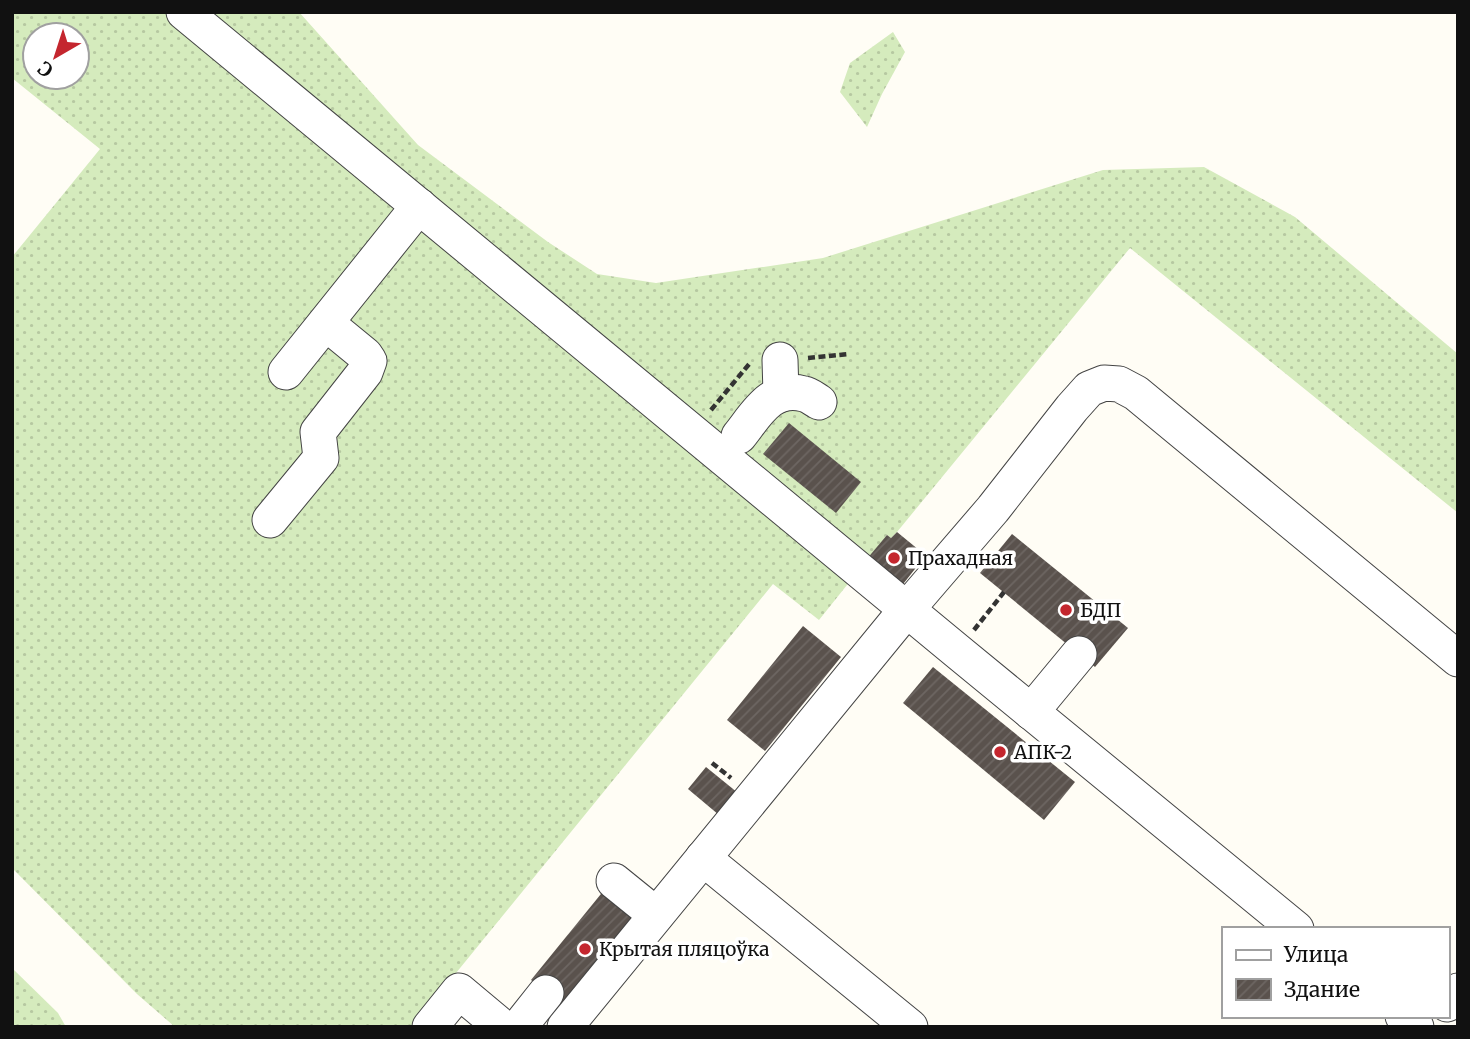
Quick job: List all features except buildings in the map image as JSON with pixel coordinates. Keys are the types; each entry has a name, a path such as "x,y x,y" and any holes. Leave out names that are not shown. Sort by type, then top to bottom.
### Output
{"street":[{"path":"184,12 1294,927"},
{"path":"286,372 419,206"},
{"path":"270,520 321,458 318,432 368,367 369,361 365,355 326,323"},
{"path":"739,436 770,398 781,377 819,402"},
{"path":"565,1027 1089,389 1104,383 1119,384 1136,393 1458,659"},
{"path":"1031,712 1079,654"},
{"path":"703,858 910,1027"},
{"path":"614,881 656,915"},
{"path":"430,1027 459,991 502,1027"},
{"path":"519,1027 547,993"}],"path":[{"path":"957,651 1004,592"}],"green space":[{"path":"12,12 299,12 418,145 548,242 597,274 656,283 823,258 1103,170 1204,167 1295,217 1458,354 1458,513 1130,248 897,532 891,538 887,535 819,620 773,584 412,1027 175,1027 137,994 12,868 12,257 100,149 28,91 91,91 91,21 21,21 21,85 12,78"},
{"path":"893,32 905,52 867,127 840,92 850,63"},
{"path":"12,968 58,1013 66,1027 12,1027"}],"place":[{"name":"Прахадная","path":"894,558"},
{"name":"БДП","path":"1066,610"},
{"name":"АПК-2","path":"1000,752"},
{"name":"Крытая пляцоўка","path":"585,949"}]}
